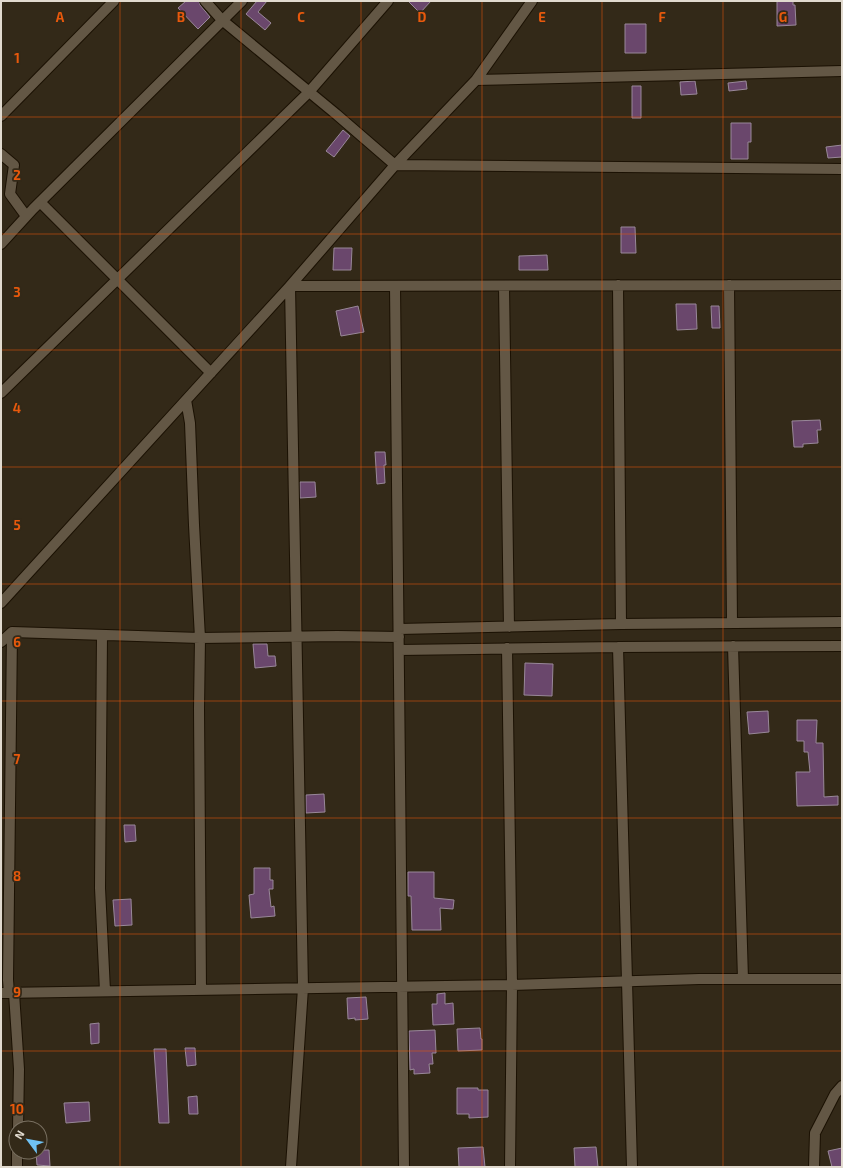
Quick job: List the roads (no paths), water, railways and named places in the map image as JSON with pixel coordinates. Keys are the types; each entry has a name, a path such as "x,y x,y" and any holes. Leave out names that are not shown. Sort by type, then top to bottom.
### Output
{"street":[{"path":"1,116 114,1"},
{"path":"205,1 222,20 395,164 842,169"},
{"path":"1,244 26,216 242,1"},
{"path":"1,393 309,92 388,1"},
{"path":"1,603 290,286 395,164 476,80 532,1"},
{"path":"476,80 842,71"},
{"path":"1,154 14,165 10,194 26,216"},
{"path":"40,202 211,373"},
{"path":"618,285 621,624"},
{"path":"729,285 732,623"},
{"path":"290,286 842,285"},
{"path":"290,286 303,988 291,1167"},
{"path":"395,286 404,1167"},
{"path":"504,286 509,627"},
{"path":"186,400 190,423 200,638 201,990"},
{"path":"1,642 12,632 200,638 399,633 509,627 621,624 842,622"},
{"path":"12,632 8,993 19,1069 18,1120"},
{"path":"102,635 100,888 105,991"},
{"path":"733,646 743,979"},
{"path":"399,650 842,646"},
{"path":"618,647 632,1167"},
{"path":"507,648 512,985 510,1167"},
{"path":"8,993 512,985 699,978 842,979"},
{"path":"814,1167 815,1133 835,1094 842,1086"}]}
